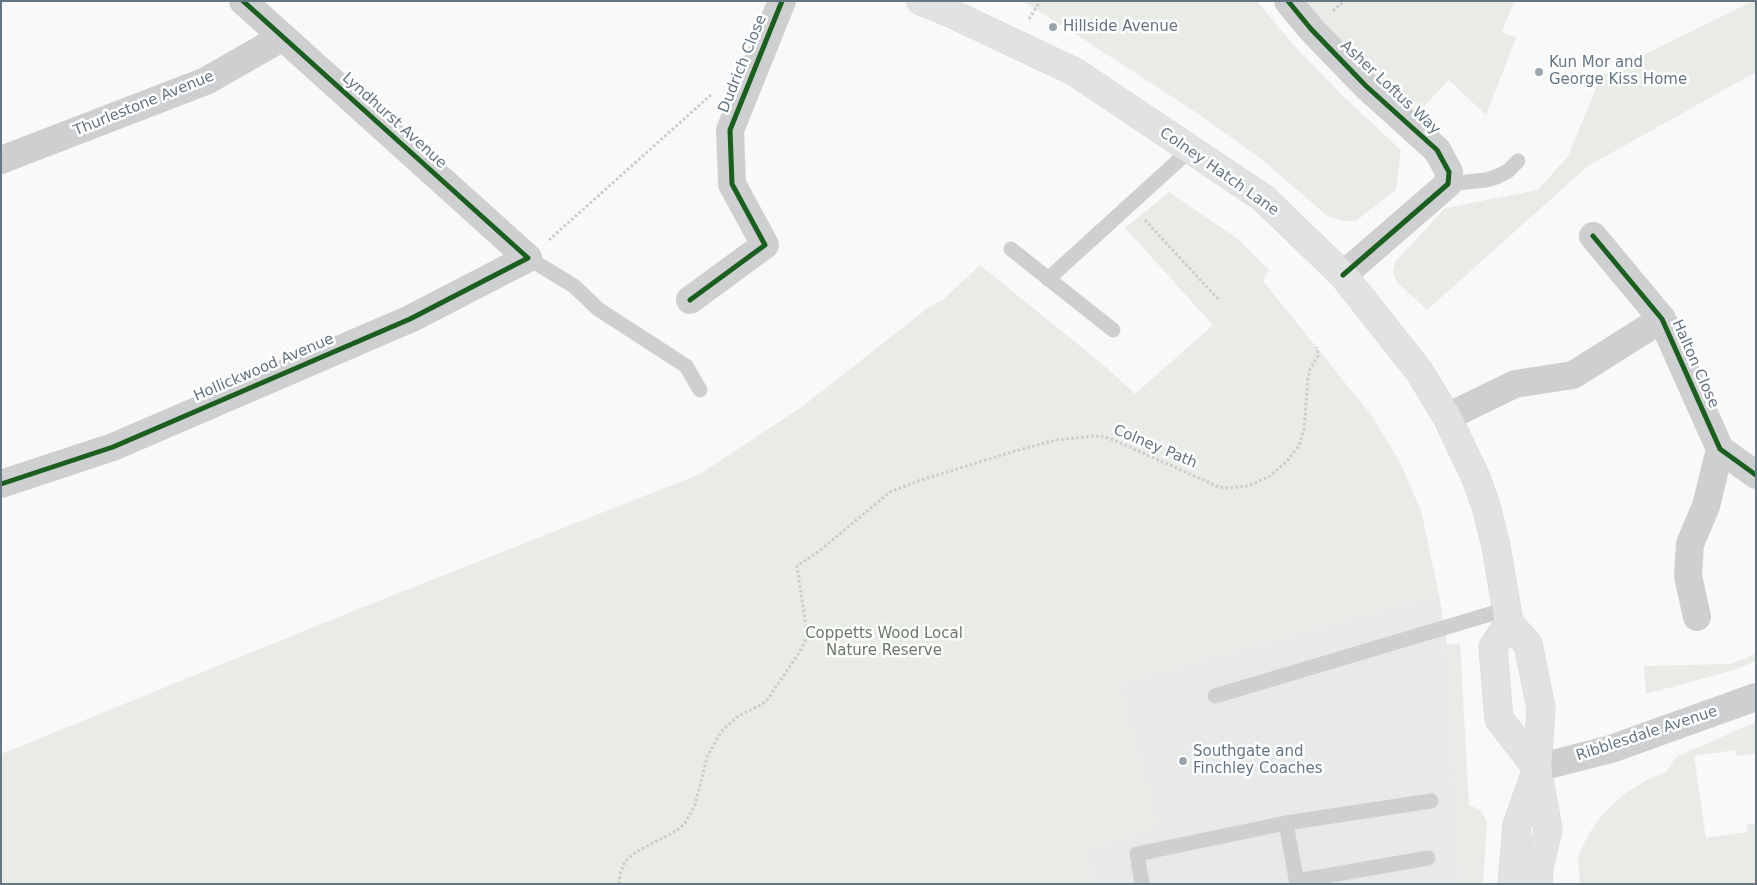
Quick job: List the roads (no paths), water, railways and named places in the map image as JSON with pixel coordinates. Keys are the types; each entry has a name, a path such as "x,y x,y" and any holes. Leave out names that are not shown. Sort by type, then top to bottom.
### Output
{"main road":[{"name":"Colney Hatch Lane","path":"921,1 1075,72 1269,203 1343,275 1419,371 1447,417 1473,471 1486,506 1496,546 1508,616"},
{"path":"1537,768 1499,719 1493,647 1508,616 1528,644 1541,708 1537,768 1548,829 1539,867 1538,884"},
{"path":"1512,884 1517,825 1537,768"}],"street":[{"name":"Lyndhurst Avenue","path":"243,1 528,258"},
{"name":"Dudrich Close","path":"690,300 765,245 732,184 730,130 782,1"},
{"name":"Asher Loftus Way","path":"1288,1 1311,29 1366,86 1437,150 1449,172 1448,184"},
{"name":"Thurlestone Avenue","path":"1,160 206,81 283,37"},
{"path":"1343,275 1448,184"},
{"name":"Halton Close","path":"1593,236 1662,319 1720,449"},
{"name":"Hollickwood Avenue","path":"1,484 113,447 410,319 528,258"},
{"name":"Halton Close","path":"1447,417 1516,384 1573,375 1662,319"},
{"path":"1697,617 1688,576 1690,544 1706,506 1720,449 1756,475"},
{"name":"Ribblesdale Avenue","path":"1537,768 1611,748 1756,697"}],"lane":[{"path":"1048,278 1190,150"},
{"path":"1448,184 1486,180 1496,177 1508,171 1518,161"},
{"path":"1011,250 1113,330"},
{"path":"528,258 574,286 598,309 686,366 700,390"},
{"path":"1215,696 1508,616"},
{"path":"1142,884 1137,854 1286,823 1431,801"},
{"path":"1286,823 1297,882 1428,858"}],"place":[{"name":"Hillside Avenue","path":"1053,27"},
{"name":"Kun Mor and George Kiss Home","path":"1539,72"},
{"name":"Southgate and Finchley Coaches","path":"1183,761"}],"park label":[{"name":"Coppetts Wood Local Nature Reserve","path":"884,642"}]}
